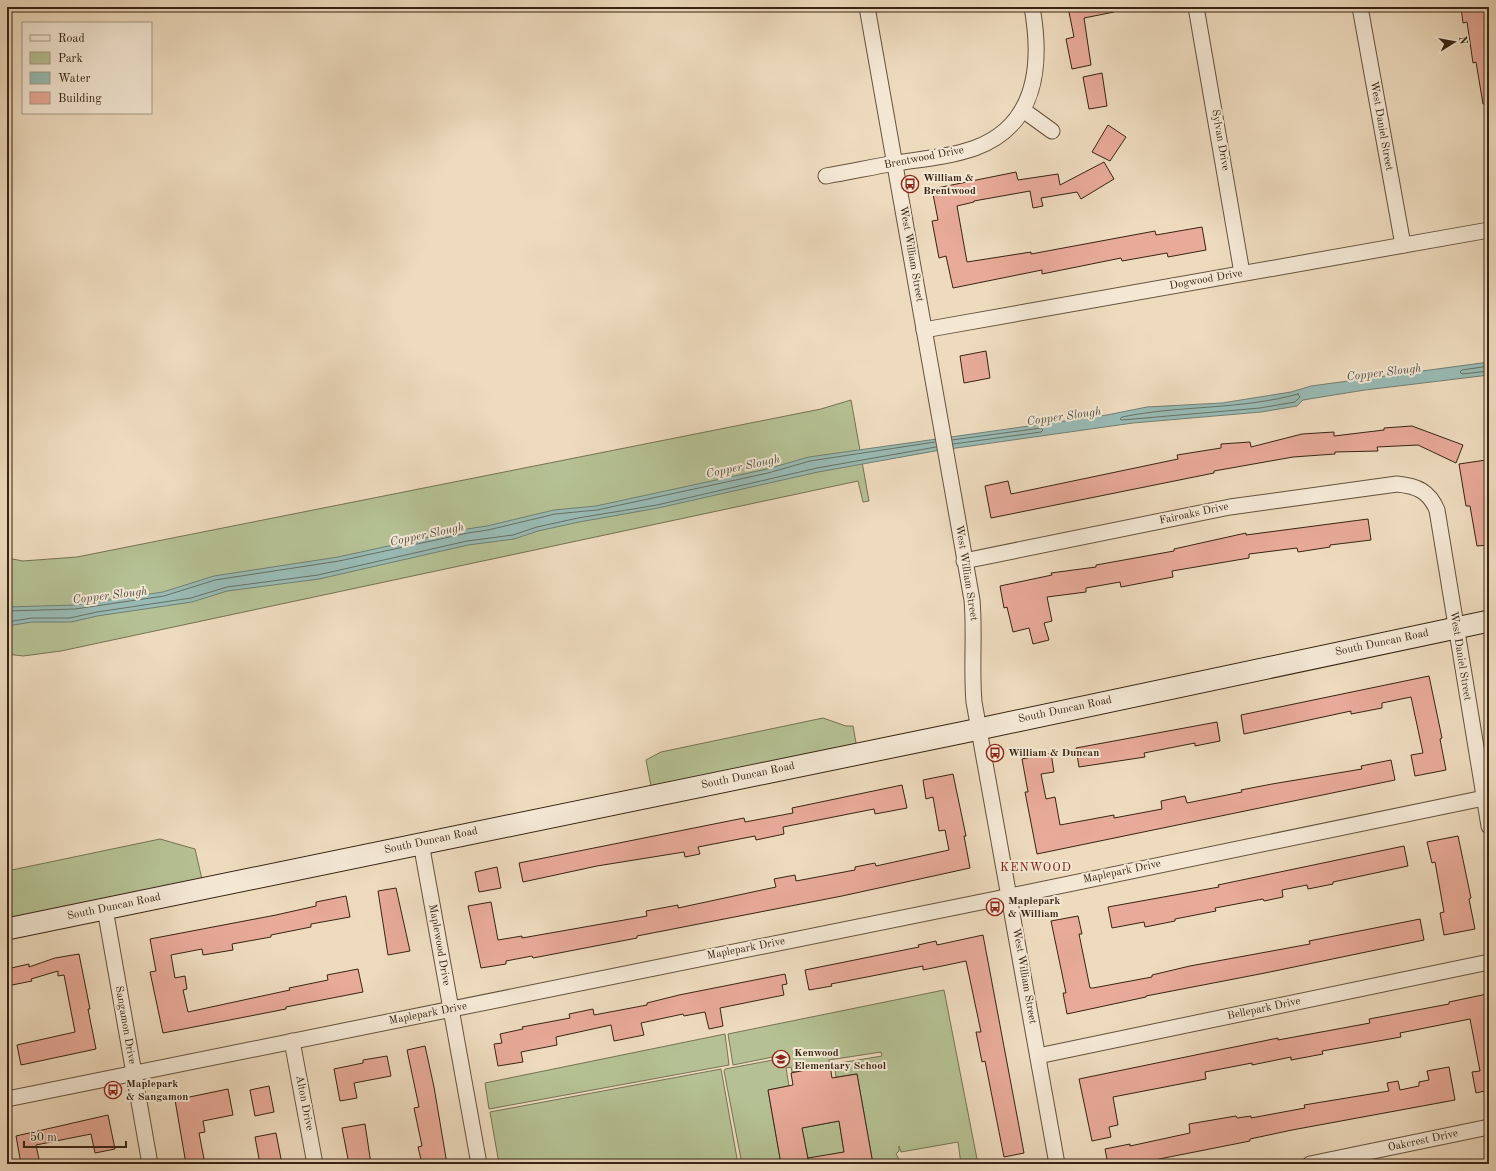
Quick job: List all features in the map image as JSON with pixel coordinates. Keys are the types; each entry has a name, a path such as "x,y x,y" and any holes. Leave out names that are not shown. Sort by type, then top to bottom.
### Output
{"main road":[{"name":"South Duncan Road","path":"7,929 1489,621"}],"street":[{"name":"West William Street","path":"867,7 972,600 974,625 973,687 1057,1164"},
{"name":"Brentwood Drive","path":"826,176 895,163 928,159 976,148 993,139 1007,129 1023,110 1027,102 1037,64 1037,43 1032,7"},
{"name":"Sylvan Drive","path":"1196,7 1242,273"},
{"name":"West Daniel Street","path":"1360,7 1402,245"},
{"path":"1023,110 1052,131"},
{"name":"Dogwood Drive","path":"924,330 1489,230"},
{"name":"Fairoaks Drive","path":"964,561 1230,507 1397,484 1412,486 1424,491"},
{"name":"West Daniel Street","path":"1424,491 1433,500 1437,510 1489,826"},
{"name":"Maplepark Drive","path":"7,1099 1484,798"},
{"name":"Maplewood Drive","path":"421,843 479,1164"},
{"name":"Sangamon Drive","path":"104,909 150,1164"},
{"name":"Bellepark Drive","path":"1038,1056 1489,962"},
{"name":"Alton Drive","path":"292,1041 315,1164"},
{"name":"Oakcrest Drive","path":"1310,1164 1489,1127"}],"green space":[{"path":"851,400 869,501 863,502 858,481 61,651 23,656 7,654 7,558 23,561 77,557 821,409"},
{"path":"823,718 846,726 853,726 858,754 653,796 646,760 661,752"},
{"path":"160,839 195,849 204,888 7,929 7,871"},
{"path":"944,990 978,1164 961,1164 958,1142 901,1152 899,1146 899,1151 896,1154 902,1164 873,1164 857,1074 836,1077 834,1064 882,1056 881,1052 829,1060 829,1065 792,1072 791,1067 786,1068 789,1086 768,1090 781,1164 742,1164 724,1071 725,1069 784,1058 783,1055 733,1065 728,1034"},
{"path":"725,1034 729,1065 489,1109 485,1083"},
{"path":"721,1069 738,1164 499,1164 490,1112"},
{"path":"839,1121 844,1152 808,1159 802,1128"}],"water":[{"path":"1489,362 1489,375 1365,390 1303,400 1297,406 1261,412 1133,423 935,451 818,472 658,508 538,531 514,539 468,545 319,579 227,591 192,602 97,616 71,622 32,622 7,626 7,607 75,605 163,592 214,576 338,557 487,526 554,510 596,506 767,469 809,457 1107,415 1147,407 1222,403 1291,392 1311,386"}],"building":[{"path":"1068,7 1113,7 1114,12 1084,18 1091,65 1072,69 1066,39 1074,37"},
{"path":"1461,7 1489,7 1489,103 1483,104 1476,62 1473,63 1467,22 1463,23"},
{"path":"1102,73 1107,106 1089,109 1083,77"},
{"path":"1108,125 1126,137 1110,161 1092,152"},
{"path":"1104,162 1114,179 1081,199 1077,192 1041,198 1043,206 1033,208 1030,191 974,201 957,206 967,262 1031,252 1031,254 1155,231 1156,235 1202,227 1206,250 1168,257 1167,253 1122,261 1121,258 1042,274 1042,270 953,288 946,256 939,258 932,221 938,220 932,189 1016,172 1018,180 1058,174 1060,185"},
{"path":"986,351 990,378 964,383 960,356"},
{"path":"1412,426 1463,445 1456,463 1418,445 1377,447 1378,451 1335,452 1335,454 1293,457 1214,471 1214,473 991,518 985,486 1008,481 1011,494 1178,459 1177,455 1221,448 1221,444 1250,442 1251,447 1302,434 1334,432 1334,436 1384,430 1384,428"},
{"path":"1486,460 1489,476 1489,545 1477,546 1470,506 1466,506 1459,464"},
{"path":"1368,519 1371,540 1330,545 1330,547 1298,552 1297,548 1249,554 1249,558 1172,571 1173,577 1121,587 1120,582 1086,588 1086,592 1047,597 1052,621 1044,623 1049,640 1033,644 1029,628 1013,632 1007,607 1004,608 1000,586 1052,575 1051,573 1096,567 1096,565 1174,551 1174,549 1246,533 1246,535"},
{"path":"1429,676 1442,738 1440,739 1446,770 1415,776 1411,755 1423,753 1411,697 1382,703 1382,708 1351,714 1351,711 1244,734 1241,715"},
{"path":"1217,722 1220,741 1195,746 1195,743 1144,753 1145,757 1079,767 1076,748"},
{"path":"1051,753 1054,772 1041,774 1046,799 1055,797 1060,825 1114,815 1114,818 1162,809 1161,801 1185,796 1187,803 1242,792 1241,790 1362,769 1361,766 1391,760 1395,780 1037,854 1025,792 1028,792 1022,759"},
{"path":"953,774 966,836 964,836 970,868 842,896 637,936 637,938 533,958 532,956 506,961 506,964 481,968 468,906 491,902 498,940 522,936 522,938 647,916 646,911 678,905 678,908 776,887 774,879 795,875 796,881 855,870 855,867 875,863 876,866 949,850 945,830 939,831 933,797 926,799 923,780"},
{"path":"902,785 907,808 875,814 874,809 783,827 784,834 756,840 755,836 698,847 700,854 685,857 684,852 597,866 523,882 519,863 744,818 745,822 793,813 792,808"},
{"path":"1458,836 1471,898 1469,899 1475,929 1444,935 1440,913 1444,912 1435,862 1432,863 1427,842"},
{"path":"1404,846 1408,866 1333,882 1333,884 1308,889 1307,885 1282,890 1283,897 1264,901 1263,899 1215,908 1216,911 1175,919 1175,921 1145,927 1144,922 1112,928 1108,907 1219,887 1218,885"},
{"path":"497,867 501,888 479,892 475,872"},
{"path":"396,888 410,951 388,955 378,891"},
{"path":"346,896 350,917 311,924 311,927 271,935 271,937 232,944 233,950 203,955 202,949 171,955 175,978 185,976 187,989 183,990 188,1012 290,990 289,988 328,980 327,975 358,969 363,992 163,1033 150,972 156,971 150,939 276,915 316,906 316,902"},
{"path":"1078,916 1082,934 1079,934 1090,988 1152,977 1152,975 1190,966 1310,944 1309,941 1420,919 1424,940 1146,996 1067,1014 1063,993 1066,993 1051,921"},
{"path":"983,935 1024,1153 1004,1157 985,1061 982,1062 976,1032 981,1032 966,961 923,970 923,966 831,984 832,986 809,990 805,970 919,947 918,945 936,941 937,945"},
{"path":"79,954 96,1049 21,1065 17,1045 75,1032 64,975 58,976 58,971 31,979 32,981 7,986 7,969 29,964 29,967 55,958"},
{"path":"785,974 787,984 782,985 784,995 720,1008 723,1026 709,1029 705,1012 684,1016 683,1014 641,1023 644,1035 614,1041 611,1025 556,1037 557,1045 521,1052 523,1062 498,1066 494,1044 502,1043 500,1034 523,1029 522,1027 570,1018 569,1014 593,1009 594,1015 647,1005 647,1003 679,995"},
{"path":"1487,994 1489,1005 1489,1090 1476,1093 1472,1072 1480,1071 1470,1019 1400,1033 1401,1037 1322,1051 1323,1054 1291,1060 1291,1057 1205,1072 1206,1079 1113,1097 1118,1125 1109,1127 1111,1137 1092,1141 1079,1079 1278,1038 1278,1040 1370,1023 1369,1019 1449,1004 1449,1002"},
{"path":"425,1046 434,1087 447,1164 422,1164 418,1147 422,1146 414,1108 419,1107 407,1050"},
{"path":"387,1056 391,1076 354,1083 357,1098 340,1101 334,1069 363,1063 363,1060"},
{"path":"830,1065 832,1078 857,1074 873,1164 781,1164 768,1090 793,1085 791,1073","holes":["839,1121 844,1152 808,1158 809,1164 802,1128"]},
{"path":"1449,1067 1455,1100 1292,1130 1250,1139 1250,1141 1134,1164 1108,1164 1105,1149 1130,1144 1130,1146 1190,1133 1189,1124 1236,1116 1237,1118 1251,1116 1251,1118 1305,1108 1304,1105 1389,1091 1387,1083 1398,1081 1400,1090 1419,1086 1419,1082 1429,1080 1427,1071"},
{"path":"269,1086 274,1112 255,1116 250,1090"},
{"path":"228,1089 233,1115 203,1121 205,1132 199,1133 205,1164 186,1164 175,1100"},
{"path":"108,1115 115,1149 95,1153 91,1134 36,1145 40,1164 21,1164 16,1136"},
{"path":"365,1124 371,1164 349,1164 342,1128"},
{"path":"276,1133 282,1164 260,1164 255,1137"}],"place":[{"name":"William & Brentwood","path":"910,184"},
{"name":"William & Duncan","path":"995,753"},
{"name":"Maplepark & William","path":"995,907"},
{"name":"Kenwood Elementary School","path":"781,1059"},
{"name":"Maplepark & Sangamon","path":"113,1090"}],"district":[{"name":"KENWOOD","path":"1036,868"}],"water label":[{"name":"Copper Slough","path":"1384,373"},
{"name":"Copper Slough","path":"1064,417"},
{"name":"Copper Slough","path":"743,467"},
{"name":"Copper Slough","path":"427,535"},
{"name":"Copper Slough","path":"110,596"}]}
